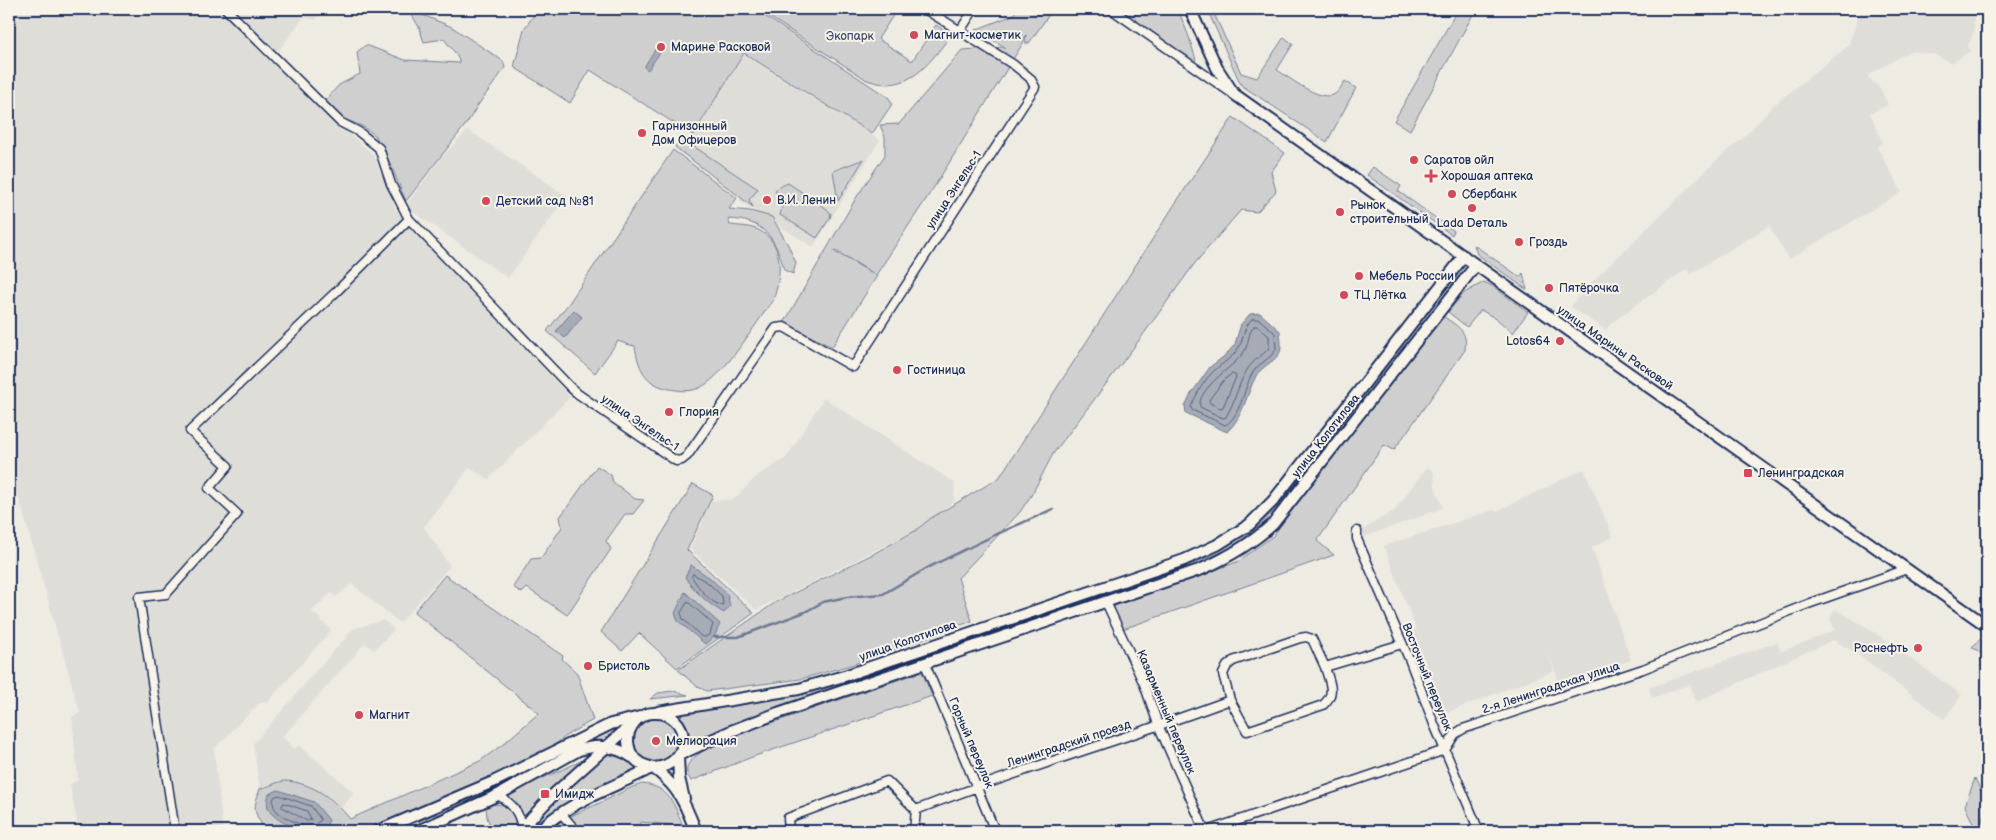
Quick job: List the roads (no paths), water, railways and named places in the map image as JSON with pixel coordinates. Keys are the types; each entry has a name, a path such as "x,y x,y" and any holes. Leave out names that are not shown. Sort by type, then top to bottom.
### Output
{"main road":[{"name":"улица Марины Расковой","path":"1190,9 1217,68 1234,94 1987,626"},
{"name":"улица Колотилова","path":"520,830 554,794 637,720 647,714 799,689 844,676 1159,568 1218,545 1250,525 1273,502 1464,256"},
{"name":"улица Колотилова","path":"538,831 561,813 652,768 668,765 678,756 731,731 778,713 1202,569 1230,556 1257,538 1273,524 1476,265"},
{"path":"1159,568 1164,582"},
{"path":"658,712 668,715 681,728 683,747 678,756 679,778 687,810"},
{"path":"634,758 629,750 627,740 629,731 637,720"},
{"path":"378,831 493,782 611,724 637,720"},
{"path":"418,831 498,795 579,750 592,746 607,746 625,752 640,763 652,768 674,788 687,810 696,831"}],"street":[{"name":"улица Энгельс-1","path":"226,9 340,122 359,132 379,148 391,184 409,219 578,394 676,461 682,460 776,328 784,327 853,367 1035,86 1030,78 1014,65 926,9"},
{"path":"960,31 974,9"},
{"path":"1111,9 1234,94"},
{"path":"175,831 139,597 166,594 237,514 209,488 228,466 190,431 337,291 409,219"},
{"name":"Восточный переулок","path":"1357,530 1357,538 1410,661 1479,831"},
{"name":"2-я Ленинградская улица","path":"1445,750 1455,734 1463,729 1643,669 1808,604 1907,569"},
{"name":"Казарменный переулок","path":"1106,602 1144,684 1159,727 1206,831"},
{"path":"1306,637 1312,639 1325,667 1332,693 1323,705 1248,732 1230,700 1223,674 1227,666 1234,661 1306,637"},
{"path":"1325,667 1402,644"},
{"name":"Горный переулок","path":"925,664 995,831"},
{"name":"Ленинградский проезд","path":"916,810 977,786 1159,727 1230,700"},
{"path":"1206,831 1445,750"},
{"path":"789,831 788,818 888,781 916,810 914,831"},
{"path":"498,795 515,807 520,816 520,830"},
{"path":"561,813 576,831"}],"water":[{"path":"656,48 661,51 648,70 644,67"},
{"path":"574,310 582,317 565,338 556,331"},
{"path":"1260,313 1280,331 1280,352 1256,376 1233,426 1227,432 1186,413 1185,406 1191,394 1210,367 1227,354 1235,344 1241,324 1250,314"},
{"path":"691,565 710,578 727,594 730,606 724,613 702,597 685,577"},
{"path":"685,592 720,624 714,637 705,644 678,621 675,613"},
{"path":"278,790 314,802 329,820 327,824 310,831 298,829 275,817 269,811 267,804 269,794"}],"waterway":[{"path":"714,637 738,637 805,612 823,602 847,597 883,594 929,567 1053,509"}],"place":[{"name":"Магнит-косметик","path":"914,35"},
{"name":"Марине Расковой","path":"661,47"},
{"name":"Гарнизонный Дом Офицеров","path":"642,133"},
{"name":"Саратов ойл","path":"1414,160"},
{"name":"Хорошая аптека","path":"1431,176"},
{"name":"Сбербанк","path":"1452,194"},
{"name":"В.И. Ленин","path":"767,200"},
{"name":"Детский сад №81","path":"486,201"},
{"name":"Lada Dеталь","path":"1472,208"},
{"name":"Рынок строительный","path":"1340,212"},
{"name":"Гроздь","path":"1519,242"},
{"name":"Мебель России","path":"1359,276"},
{"name":"Пятёрочка","path":"1549,288"},
{"name":"ТЦ Лётка","path":"1344,295"},
{"name":"Lotos64","path":"1560,341"},
{"name":"Гостиница","path":"897,370"},
{"name":"Глория","path":"669,412"},
{"name":"Ленинградская","path":"1748,473"},
{"name":"Роснефть","path":"1918,648"},
{"name":"Бристоль","path":"588,666"},
{"name":"Магнит","path":"359,715"},
{"name":"Мелиорация","path":"656,741"},
{"name":"Имидж","path":"545,794"}],"park label":[{"name":"Экопарк","path":"850,36"}]}
